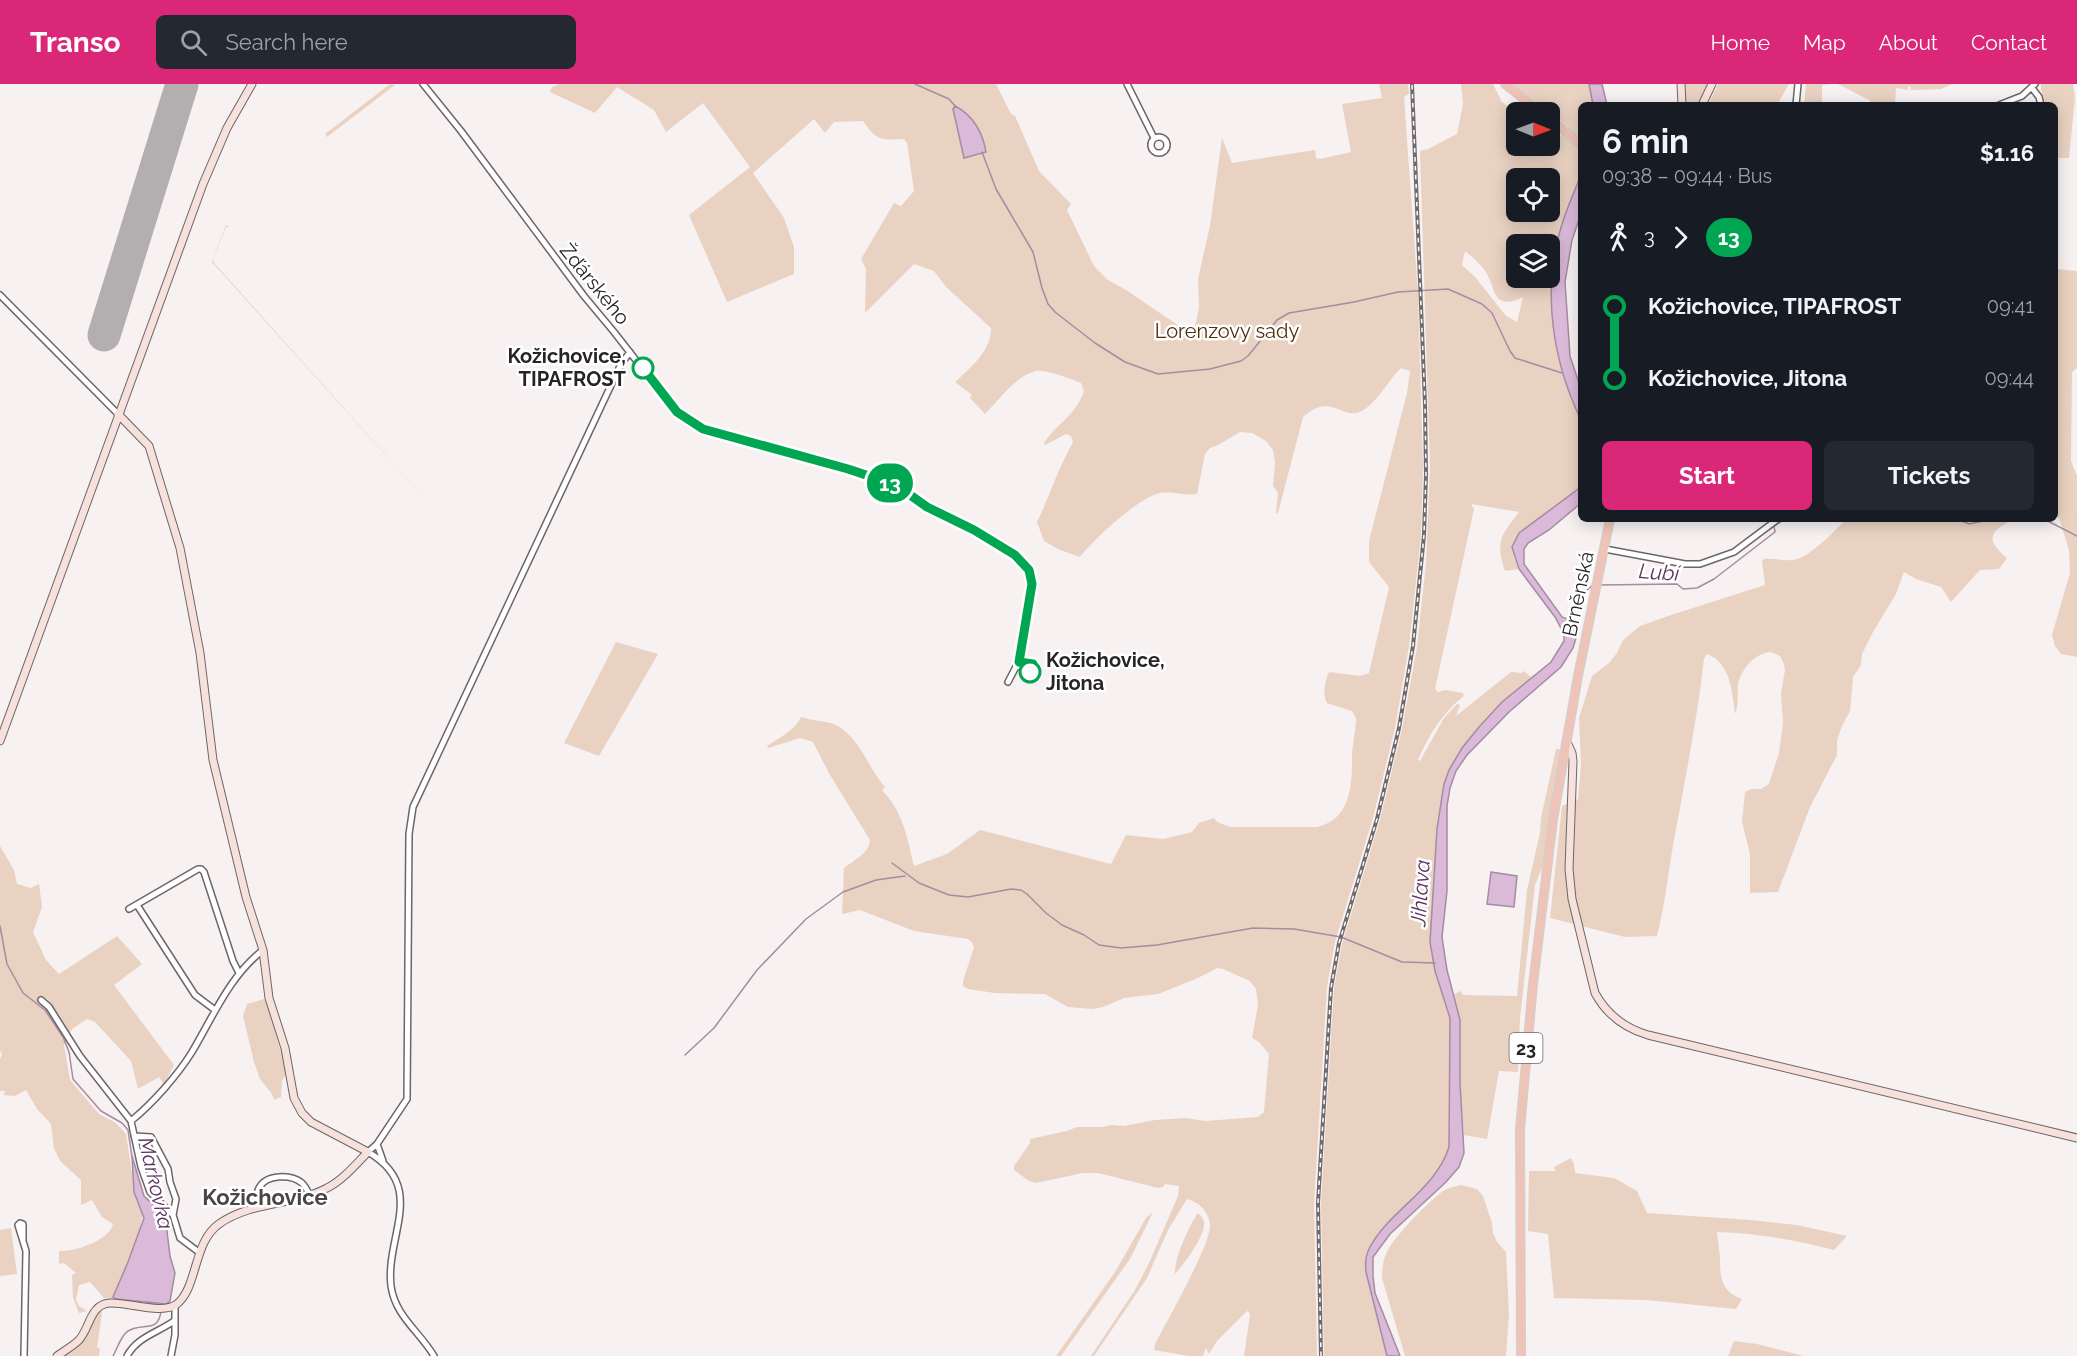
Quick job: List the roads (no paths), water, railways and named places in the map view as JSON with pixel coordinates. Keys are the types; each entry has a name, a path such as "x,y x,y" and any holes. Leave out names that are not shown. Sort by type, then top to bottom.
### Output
{"main road":[{"path":"1504,84 1528,102"},
{"path":"1560,127 1578,142"},
{"name":"Brněnská","path":"1567,742 1610,522"},
{"name":"23","path":"1521,1356 1521,1096 1546,874 1567,742"}],"street":[{"path":"0,741 212,161 233,114 252,84"},
{"name":"Žďárského","path":"423,84 461,131 584,296 677,412 693,424 713,433 812,459 896,485 927,507 986,537 1015,555 1029,570 1032,584 1019,662 1008,682"},
{"path":"1127,84 1154,138"},
{"path":"1681,84 1682,102"},
{"path":"1703,102 1712,84"},
{"path":"1796,102 1798,84"},
{"path":"2007,102 2022,96 2034,86 2040,102"},
{"path":"0,295 149,446 180,548 200,653 213,760 243,885 263,950 269,998 285,1048 294,1098 302,1113 311,1122 383,1161"},
{"path":"171,1356 175,1335 175,1306 184,1295 207,1236 218,1225 233,1216 257,1207 310,1196 338,1182 377,1143 407,1099 409,834 413,807 621,364 630,352"},
{"path":"1605,549 1689,565 1700,564 1734,552 1774,522"},
{"path":"1567,742 1573,757 1569,869 1572,899 1595,993 1602,1005 1617,1021 1648,1035 2077,1138"},
{"path":"129,909 201,869 239,973"},
{"path":"137,905 195,995 215,1010"},
{"path":"131,1121 156,1098 190,1054 239,973 263,950"},
{"path":"41,1000 49,1007 80,1056 131,1121 141,1167 150,1192 173,1215"},
{"path":"134,1136 151,1137 157,1152 166,1162 176,1199 173,1215 180,1238 200,1253"},
{"path":"377,1143 383,1161 392,1174 400,1193 399,1224 391,1285 396,1306 434,1356"},
{"path":"257,1207 258,1190 267,1179 275,1177 302,1183 310,1196"},
{"path":"23,1240 27,1257 24,1278 24,1356"},
{"path":"57,1356 78,1341 85,1332 94,1311 100,1306 109,1303 162,1308 175,1306"},
{"path":"127,1356 130,1349 142,1338 174,1321"}],"waterway":[{"path":"915,84 949,99 956,107"},
{"path":"982,152 996,189 1033,252 1048,304 1095,343 1125,362 1158,374 1210,369 1241,361 1248,356 1277,320 1289,313 1398,292 1448,289 1482,304 1492,313 1515,358 1562,373"},
{"name":"Lubí","path":"1599,585 1677,584 1683,589 1697,588 1714,579 1775,532 1774,526 1780,522"},
{"name":"Lubí","path":"1964,522 1969,524 1979,522"},
{"name":"Lubí","path":"2050,522 2077,536"},
{"name":"Lubí","path":"1567,621 1579,597 1594,584"},
{"path":"892,863 919,883 949,895 968,897 1011,889 1021,890 1062,925 1099,945 1121,948 1157,945 1253,928 1294,929 1341,937 1402,962 1435,963"},
{"path":"685,1055 714,1028 757,970 806,919 843,892 876,880 905,876"},
{"name":"Markovka","path":"0,926 7,964 23,993 45,1010 63,1037 69,1052 73,1079 101,1111 122,1123 128,1130 132,1157"},
{"name":"Markovka","path":"113,1356 121,1339 128,1331 154,1325 160,1317 161,1310"}],"railway":[{"path":"1321,1356 1318,1203 1331,988 1339,943 1377,819 1399,728 1413,646 1424,535 1425,404 1412,84"}],"place":[{"name":"Kožichovice, TIPAFROST","path":"643,368"},
{"name":"Kožichovice, Jitona","path":"1030,672"}],"district":[{"name":"Kožichovice","path":"265,1197"}],"park label":[{"name":"Lorenzovy sady","path":"1227,331"}],"water label":[{"name":"Jihlava","path":"1420,893"}]}
